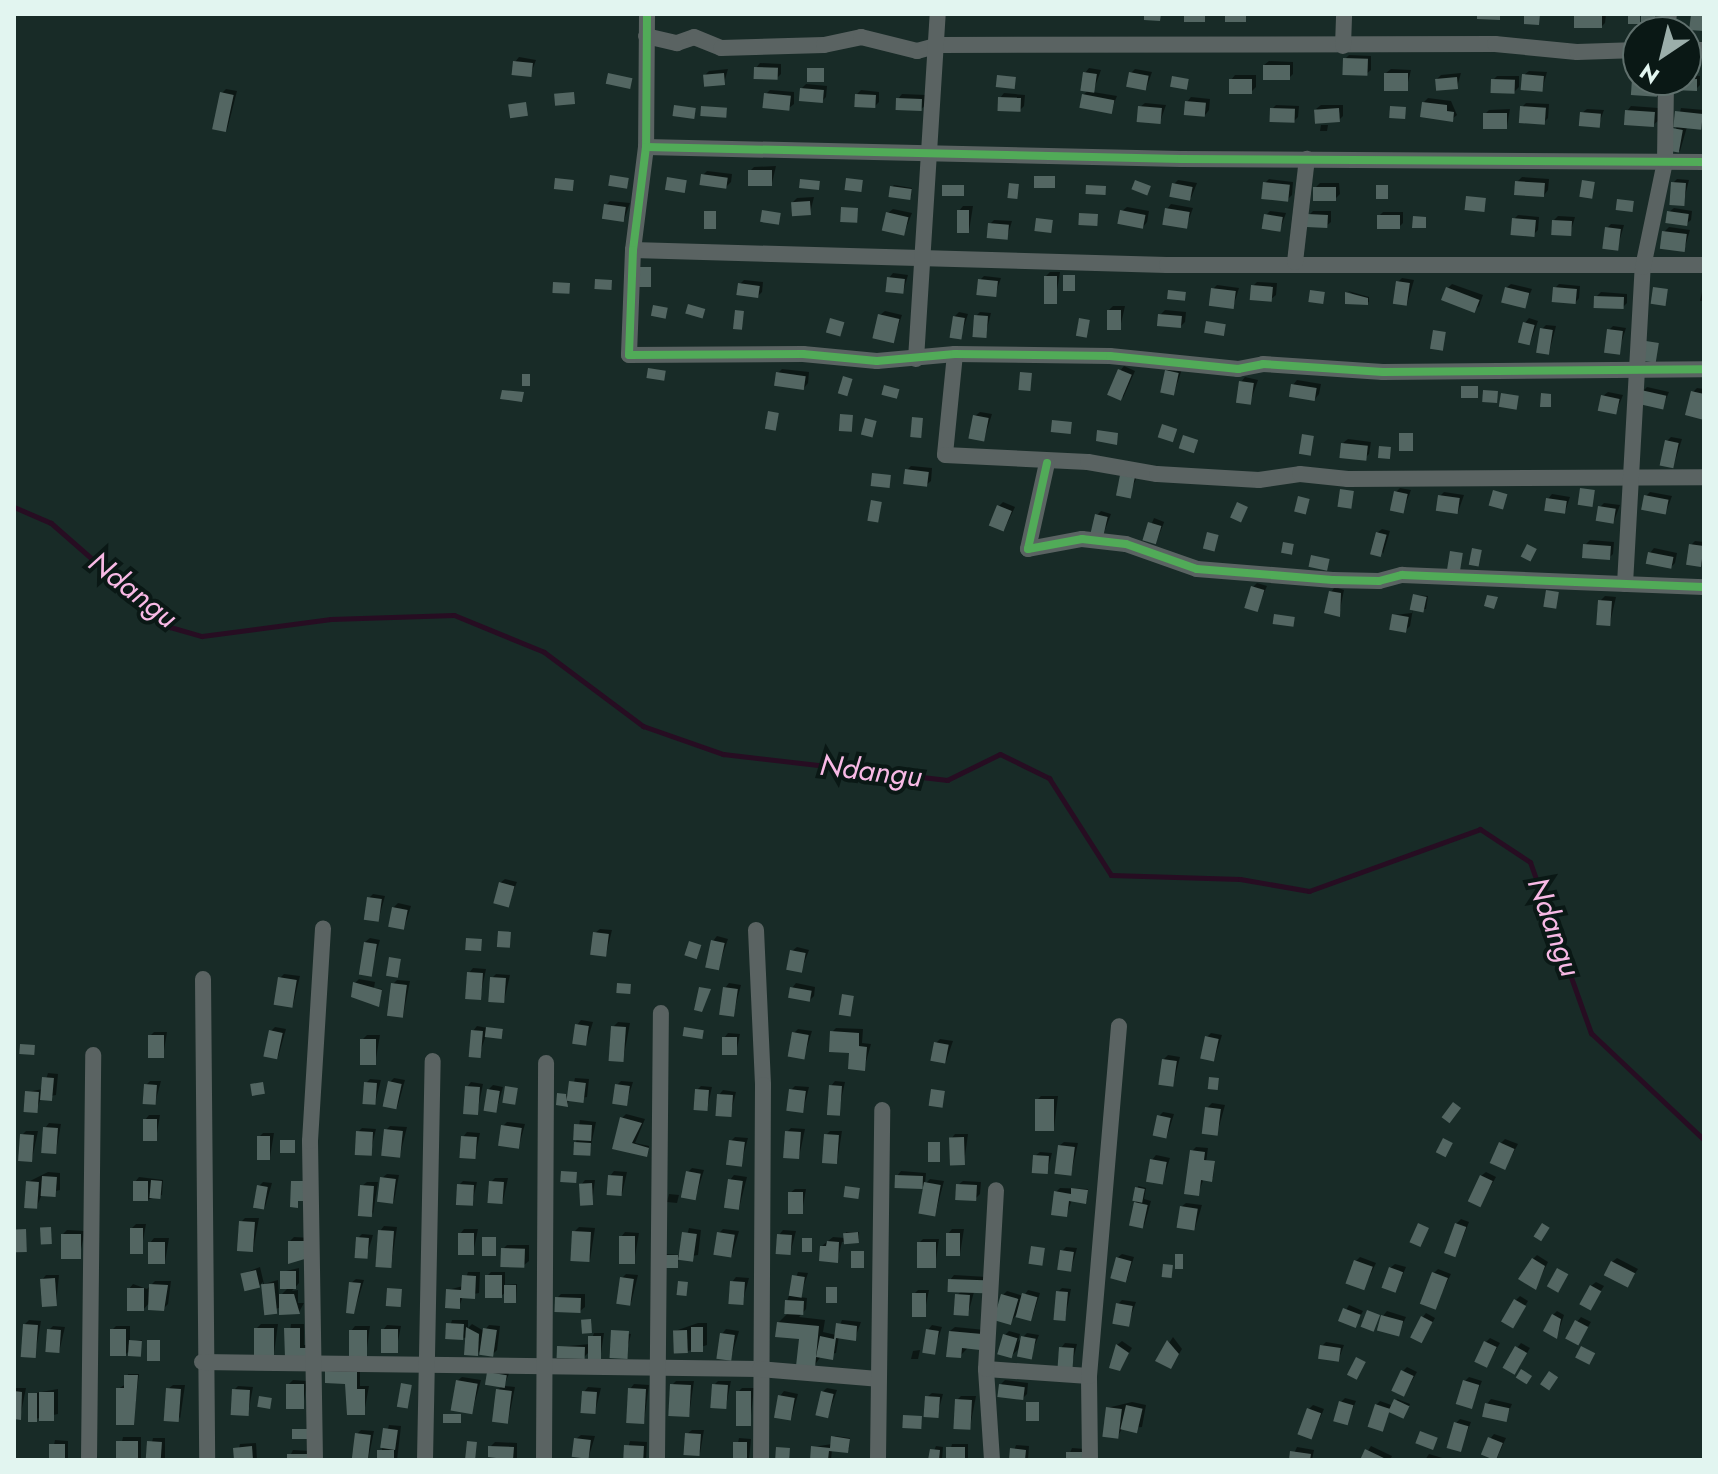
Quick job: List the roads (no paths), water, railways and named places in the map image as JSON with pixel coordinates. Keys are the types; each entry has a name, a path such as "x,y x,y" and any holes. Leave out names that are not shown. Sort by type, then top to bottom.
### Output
{"street":[{"path":"647,14 646,147 633,250 629,355 916,359 955,354 1383,372 1704,369"},
{"path":"916,359 918,259 928,152 930,74 940,45 938,14"},
{"path":"1343,46 1344,14"},
{"path":"646,36 677,43 694,37 721,48 824,45 861,37 901,49 940,45 1495,44 1577,52 1622,51"},
{"path":"1625,584 1643,267 1665,162 1666,96"},
{"path":"646,147 1307,159 1704,162"},
{"path":"1295,262 1307,159"},
{"path":"633,250 918,259 1643,267 1704,265"},
{"path":"955,354 945,455 1047,463 1088,462 1157,474 1259,480 1300,474 1348,479 1704,477"},
{"path":"1047,463 1028,549 1082,539 1126,544 1197,569 1248,574 1704,587"},
{"path":"315,1460 310,1141 323,928"},
{"path":"756,930 763,1085 761,1460"},
{"path":"203,979 202,1362 207,1460"},
{"path":"657,1460 661,1013"},
{"path":"1090,1460 1089,1376 1119,1026"},
{"path":"89,1460 93,1055"},
{"path":"425,1460 433,1061"},
{"path":"544,1460 546,1063"},
{"path":"878,1460 882,1110"},
{"path":"992,1460 986,1369 996,1190"},
{"path":"202,1362 313,1366 426,1363 760,1369 878,1379"},
{"path":"986,1369 1089,1376"}],"waterway":[{"name":"Ndangu","path":"14,507 51,523 170,627 202,636 331,619 454,615 544,652 643,726 723,754 947,780 1000,754 1049,778 1111,875 1240,879 1309,891 1480,829 1530,862 1591,1033 1704,1140"}]}
